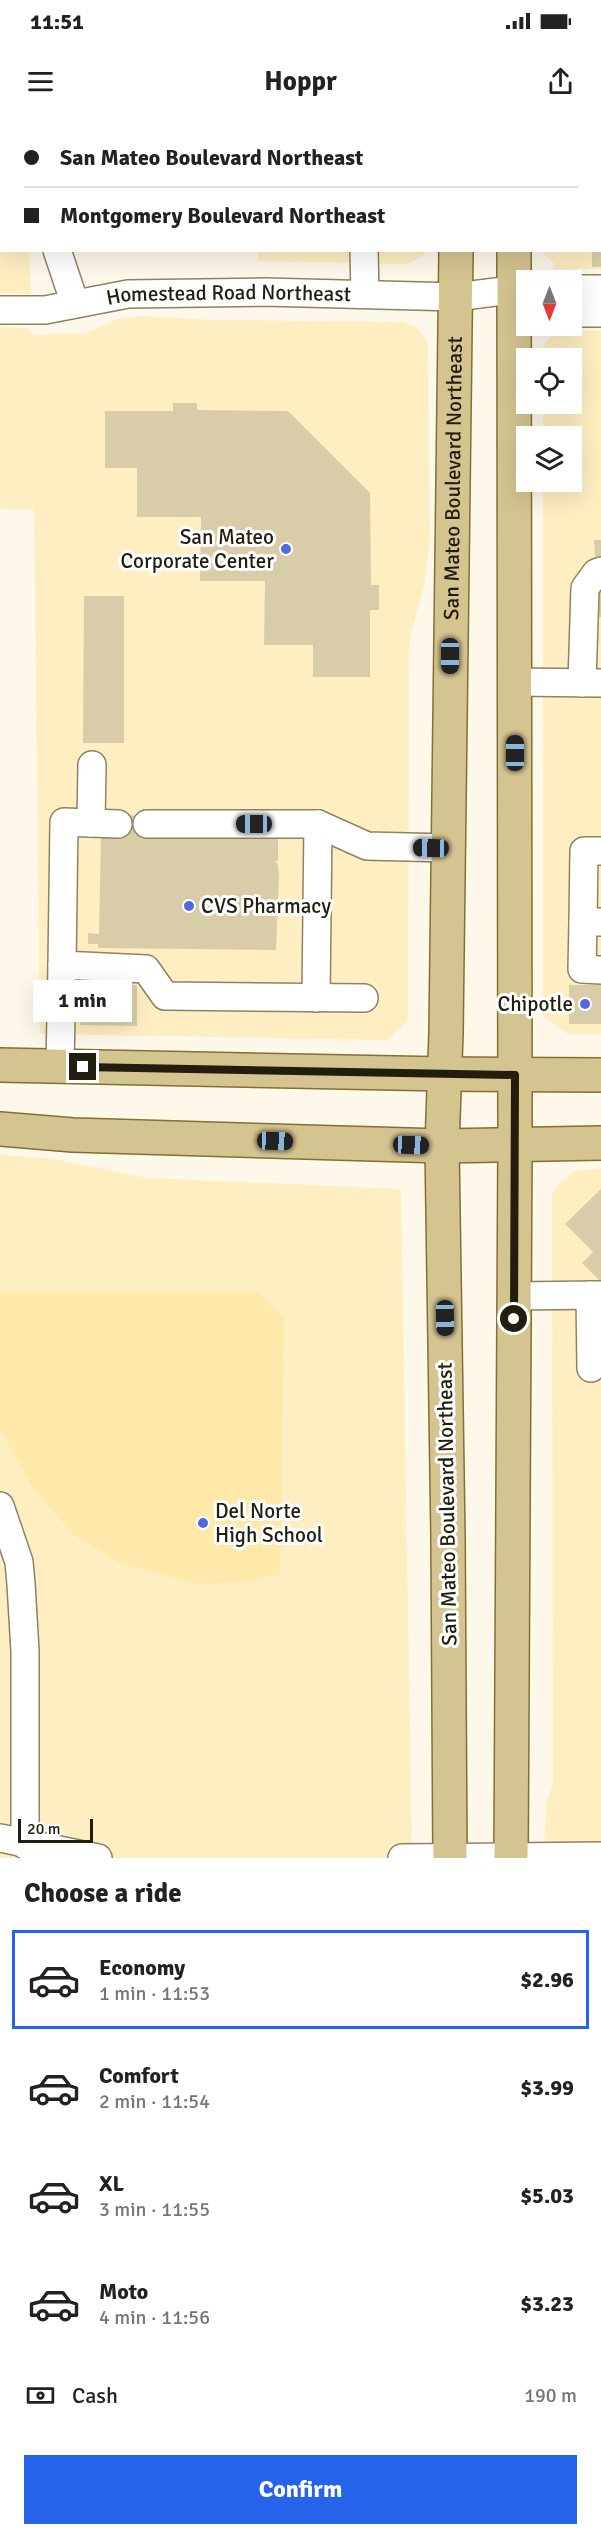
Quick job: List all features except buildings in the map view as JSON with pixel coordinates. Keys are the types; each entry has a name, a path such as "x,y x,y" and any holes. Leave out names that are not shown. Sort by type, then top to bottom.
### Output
{"main road":[{"name":"San Mateo Boulevard Northeast","path":"450,1858 442,1146 445,1074 456,252"},
{"path":"514,252 516,270"},
{"path":"511,1858 515,682 520,336"},
{"path":"0,1065 601,1075"},
{"path":"0,1129 74,1136 442,1146 601,1143"}],"street":[{"path":"58,252 75,304"},
{"path":"364,252 365,294"},
{"path":"582,289 601,289"},
{"name":"Homestead Road Northeast","path":"0,310 45,310 128,294 265,292 516,301"},
{"path":"582,313 601,313"},
{"path":"515,682 592,683 585,588 596,573 601,571"},
{"path":"91,823 92,765"},
{"path":"60,1066 64,822 118,824"},
{"path":"147,824 318,824 367,846 448,848"},
{"path":"316,998 318,824"},
{"path":"601,851 584,851 592,922 582,969 601,970"},
{"path":"62,965 146,969 165,996 364,998"},
{"path":"514,1296 596,1295 591,1368"},
{"path":"0,1506 19,1562 25,1651 12,1841 98,1858"},
{"path":"402,1858 601,1856"}],"shaded area":[{"path":"0,252 29,252 31,294 0,293"},
{"path":"258,252 424,252 422,256 407,264 258,261"},
{"path":"544,252 601,252 601,269 553,269 555,264"},
{"path":"143,316 213,320 402,322 417,327 428,342 430,545 424,586 411,633 409,657 408,1021 388,1040 40,1034 34,510 0,509 0,327 29,329 32,335 85,333 118,319"},
{"path":"582,331 601,331 601,1034 568,1034 543,1016 543,492 582,492 582,426 543,426 543,414 582,414 582,348 544,348 549,338 582,336"},
{"name":"Del Norte High School","path":"0,1154 58,1160 148,1178 401,1189 412,1858 0,1858"},
{"path":"601,1169 601,1858 544,1858 546,1805 553,1781 552,1193 561,1181 576,1170"},
{"path":"0,1292 258,1292 284,1319 280,1574 249,1581 200,1584 122,1564 74,1535 33,1488 0,1429"}],"place":[{"name":"San Mateo Corporate Center","path":"286,549"},
{"name":"CVS Pharmacy","path":"189,906"},
{"name":"Chipotle","path":"585,1004"},
{"name":"Del Norte High School","path":"203,1523"}],"route":[{"path":"83,1067 515,1075 514,1319"}]}
